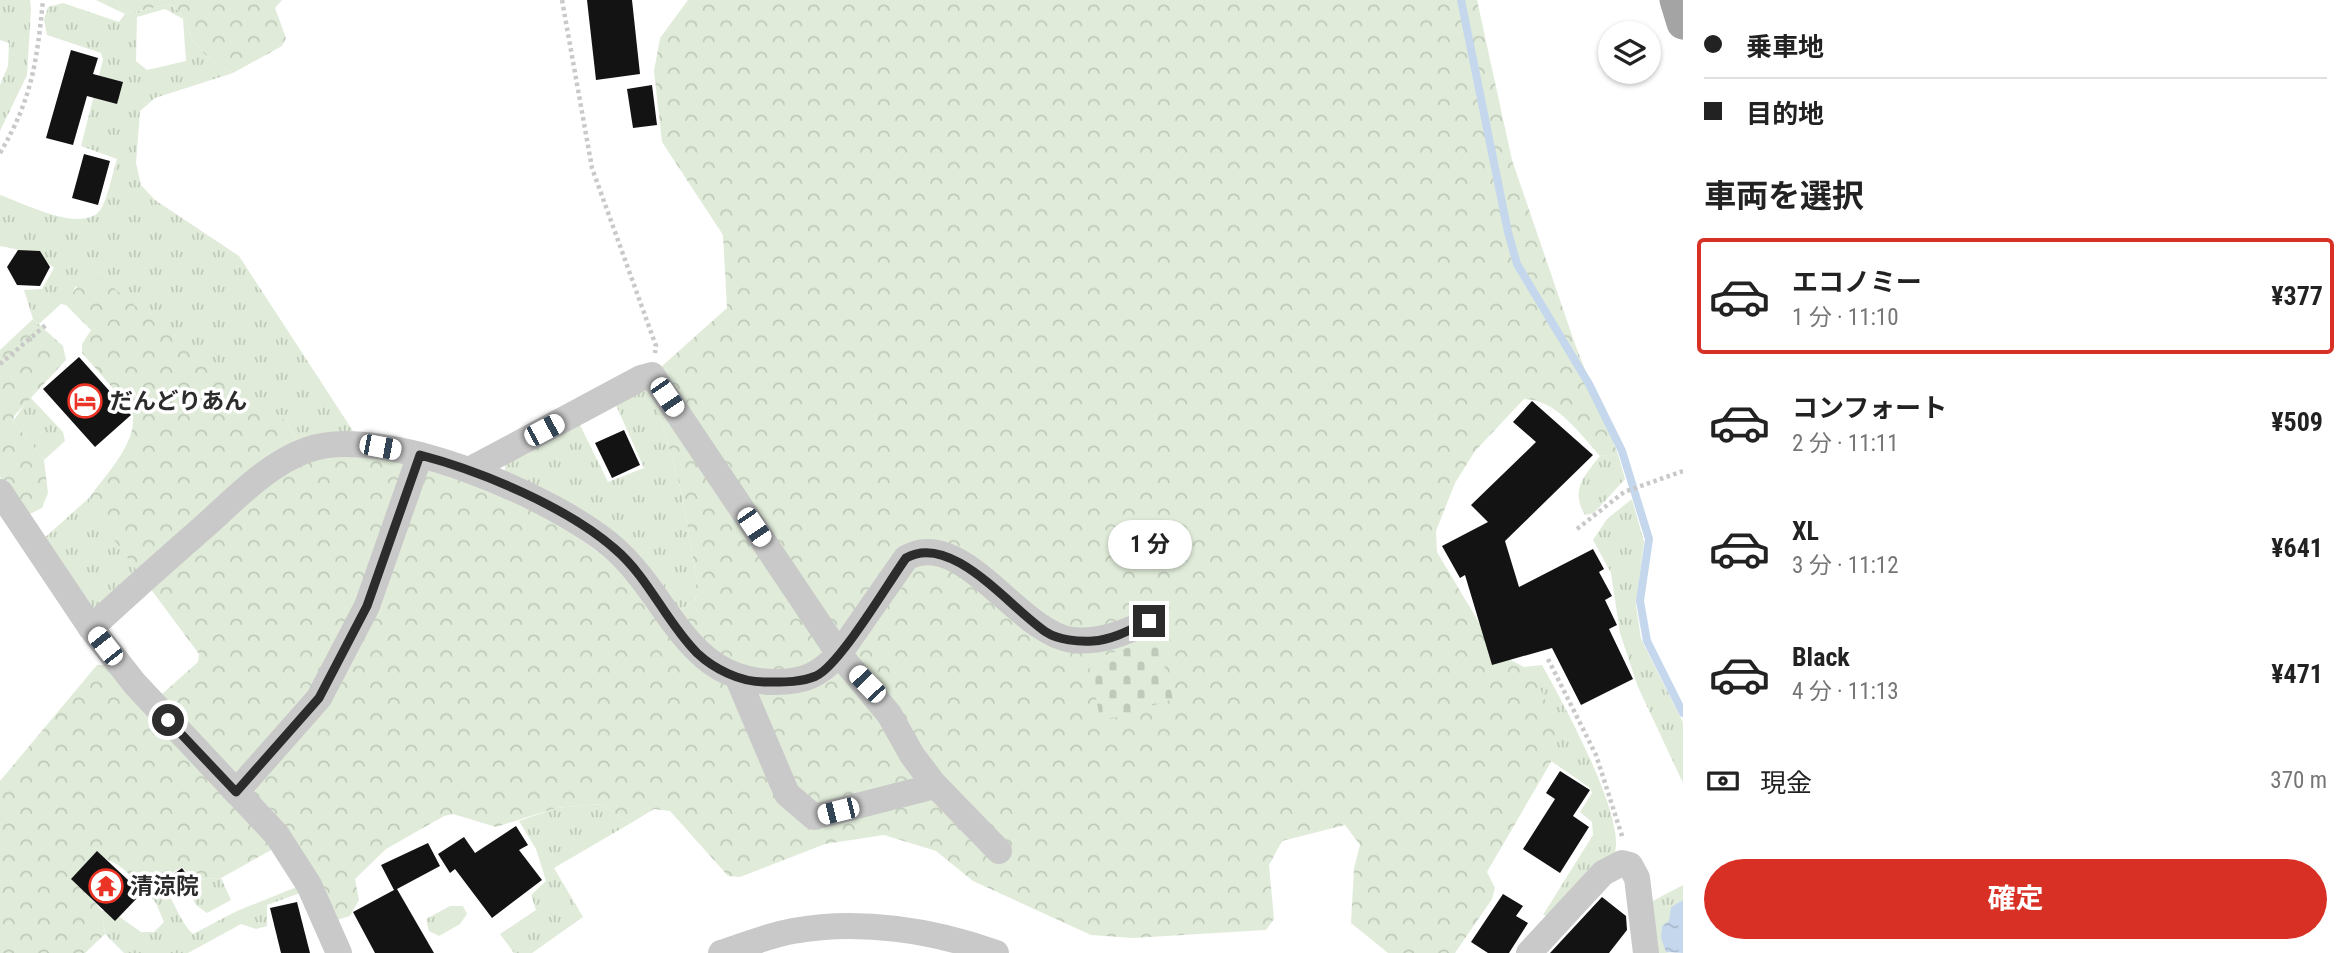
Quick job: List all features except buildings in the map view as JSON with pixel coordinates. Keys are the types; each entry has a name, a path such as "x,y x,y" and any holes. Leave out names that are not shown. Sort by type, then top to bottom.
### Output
{"main road":[{"path":"1676,0 1683,23"}],"street":[{"path":"471,469 641,378 652,375 839,654 889,713 912,755 935,786 999,851"},
{"path":"91,628 251,485 289,457 334,444 360,444 420,455 471,469 532,498 615,548 648,584 697,653 723,672 757,682 797,682 819,675 839,654 906,558 917,552 941,553 961,563 1048,633 1069,640 1094,641 1129,631 1149,621"},
{"path":"236,792 319,698 367,606 420,455"},
{"path":"0,492 91,628 135,684 277,835 309,885 339,953"},
{"path":"737,676 787,794 814,817 935,786"},
{"path":"1529,953 1603,873 1622,863 1630,865 1637,878 1646,953"},
{"path":"721,953 792,931 849,926 929,934 996,953"}],"path":[{"path":"0,153 25,106 38,46 43,0"},
{"path":"562,0 592,168 656,346 652,375"},
{"path":"0,364 47,324"},
{"path":"1577,529 1624,492 1683,471"},
{"path":"1548,659 1596,755 1630,865"}],"green space":[{"path":"0,0 30,0 31,9 27,75 0,131 0,85 8,66 9,43 0,40"},
{"path":"96,0 116,0 125,14"},
{"path":"116,0 282,0 275,8 286,38 282,46 233,73 199,48 182,15 170,4 125,14"},
{"path":"688,0 1477,0 1512,160 1575,344 1618,454 1600,456 1557,411 1536,401 1524,399 1475,451 1455,483 1436,531 1437,552 1497,653 1535,676 1559,733 1555,755 1487,872 1495,888 1492,899 1455,953 1388,953 1351,923 1354,868 1360,845 1345,825 1282,841 1269,865 1274,919 1266,930 1133,938 1091,935 973,881 936,851 884,835 825,844 740,877 728,876 670,811 654,809 631,823 599,804 556,808 496,827 453,814 444,816 386,849 355,879 359,900 350,916 337,920 162,694 198,662 199,654 89,506 89,498 120,457 131,434 132,410 82,353 82,344 91,330 66,305 79,284 89,279 102,278 212,371 288,422 297,442 295,465 359,450 439,467 538,507 677,612 695,601 698,587 682,494 651,384 661,367 727,308 723,235 662,142 654,71 660,38"},
{"path":"63,3 119,22 125,14 170,4 182,15 199,48 233,73 155,98 140,111 136,163 141,185 155,200 239,256 353,431 324,433 297,442 288,422 76,286 66,305 61,304 39,324 33,319 24,290 42,289 54,268 35,253 0,246 0,195 53,215 83,219 94,215 102,207 117,159 81,146 103,60 101,53 47,35 44,20 48,7","holes":["165,9 183,19 186,61 147,70 136,61 137,17"]},
{"path":"33,319 63,346 66,360 14,416 13,421 44,460 48,493 42,508 26,516 0,477 0,350"},
{"path":"651,384 682,494 698,587 695,601 677,612 505,474 505,464 579,423 608,482 644,468 615,403"},
{"path":"30,397 63,432 65,441 44,460 13,421"},
{"path":"1618,454 1625,479 1594,513 1585,515 1579,498 1584,477 1600,456"},
{"path":"89,498 90,506 139,573 97,609 90,609 42,540"},
{"path":"1632,499 1644,542 1636,605 1641,639 1683,722 1683,783 1638,687 1620,633 1611,573 1593,540 1607,519"},
{"path":"1157,638 1173,699 1101,722 1088,661"},
{"path":"97,665 110,665 273,849 221,878 194,880 182,867 151,882 135,879 112,862 98,857 77,879 102,911 105,934 85,953 0,953 0,781"},
{"path":"1542,665 1603,789 1616,839 1610,863 1554,917 1543,915 1593,835 1592,822 1580,812 1592,793 1590,788 1551,761 1555,755 1535,677 1524,667"},
{"path":"599,804 631,823 554,868 583,917 532,953 514,953 500,934 536,910 531,895 546,881 536,849 519,821 556,808"},
{"path":"221,878 231,900 207,913 196,905 190,893 197,886 194,880"},
{"path":"161,880 184,923 193,934 237,911 299,886 303,892 267,905 267,926 256,929 241,924 188,953 124,953 105,934 102,911 110,910 141,932 154,932 164,922 156,903 137,882"},
{"path":"1683,885 1683,900 1671,907 1666,952 1671,953 1653,953 1649,903"},
{"path":"450,906 463,906 467,914 460,924 439,936 429,931 426,919"}],"water":[{"path":"1683,900 1683,953 1666,952 1661,938 1662,926 1669,921 1671,907"}],"waterway":[{"path":"1461,0 1508,232 1517,264 1589,384 1622,451 1649,539 1640,601 1647,641 1683,713"}],"place":[{"name":"だんどりあん","path":"85,401"},
{"name":"清涼院","path":"106,886"}],"route":[{"path":"168,720 236,792 319,698 367,606 420,455 471,469 532,498 615,548 648,584 697,653 723,672 757,682 797,682 819,675 839,654 906,558 917,552 941,553 961,563 1048,633 1069,640 1094,641 1129,631 1149,621"}]}
